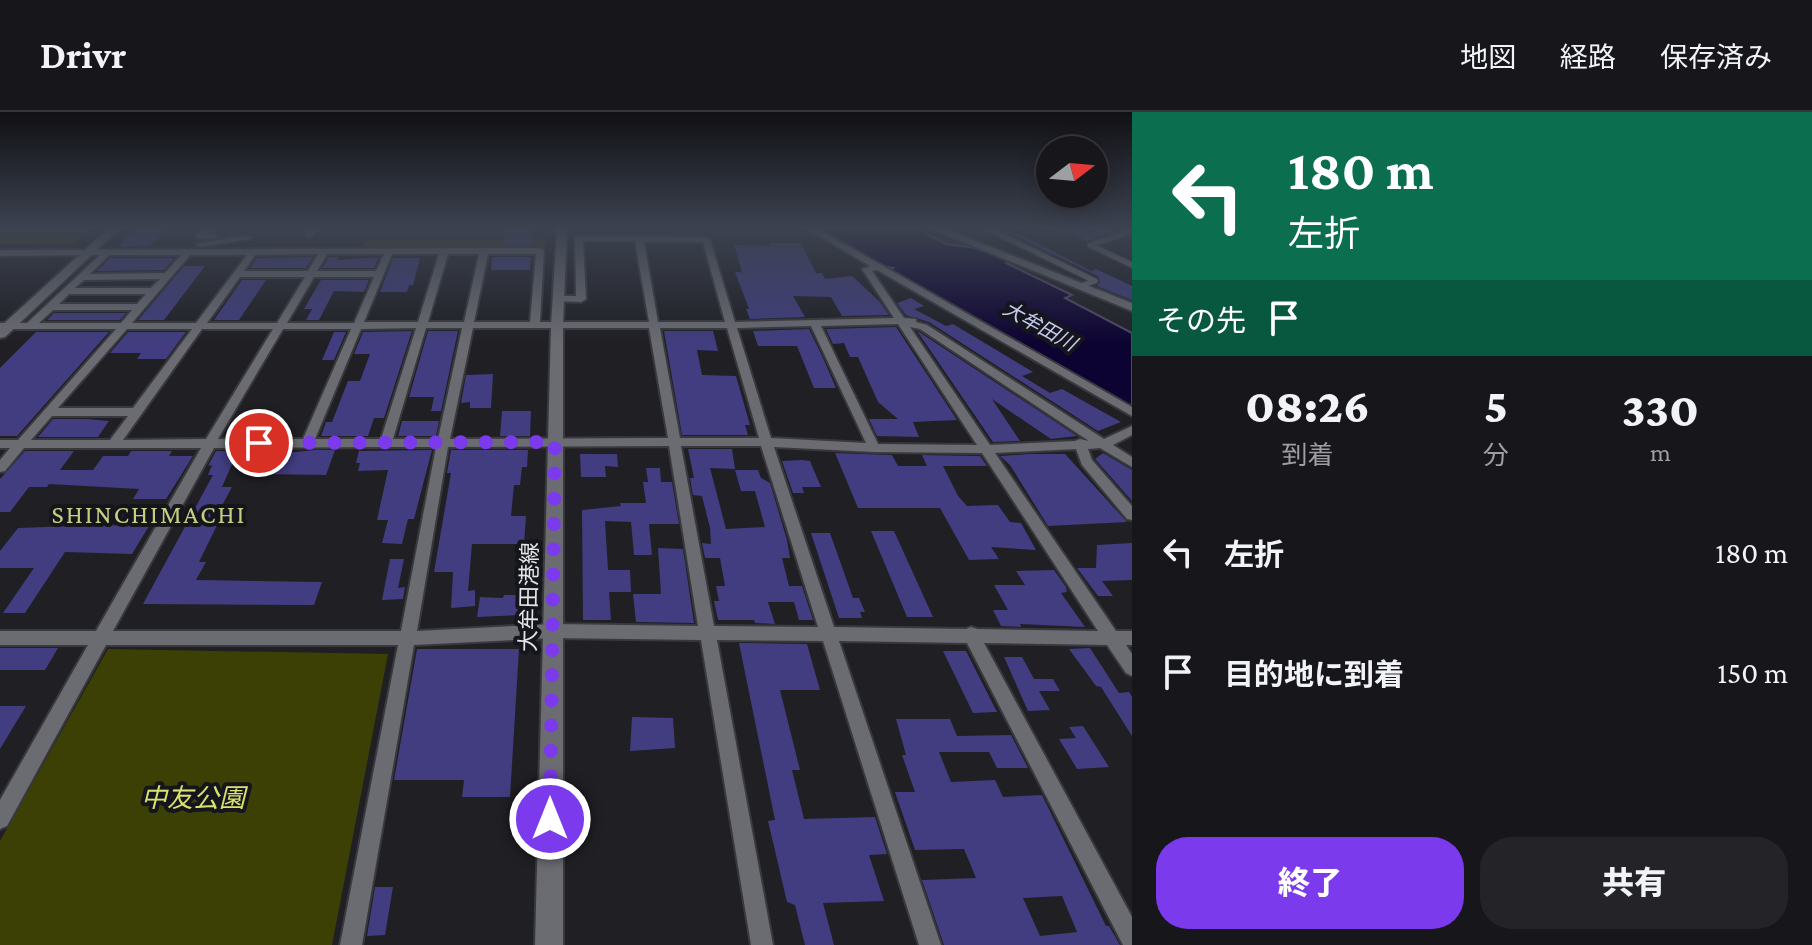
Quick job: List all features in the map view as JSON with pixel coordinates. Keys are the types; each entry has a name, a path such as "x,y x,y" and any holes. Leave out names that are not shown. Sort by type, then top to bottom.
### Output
{"main road":[{"path":"2,327 67,267"},
{"name":"大牟田港線","path":"549,945 559,267"},
{"path":"1032,267 1132,307"}],"street":[{"path":"30,326 93,267"},
{"path":"0,468 176,267"},
{"path":"114,443 243,267"},
{"path":"0,819 210,443 316,267"},
{"path":"307,443 383,267"},
{"path":"386,443 440,267"},
{"path":"351,945 443,443 481,267"},
{"path":"535,325 539,267"},
{"path":"558,299 581,299 580,267"},
{"path":"644,267 762,945"},
{"path":"714,267 766,442 930,945"},
{"path":"1132,412 878,267 866,269 1132,668"},
{"path":"238,274 380,274"},
{"path":"82,277 169,276"},
{"path":"46,286 155,291"},
{"path":"49,307 142,307"},
{"path":"2,327 731,325 912,321 910,324 923,327 1132,463"},
{"path":"814,322 874,448"},
{"path":"49,412 137,412"},
{"path":"0,444 766,442 874,448 984,449 1104,444 1132,430"},
{"path":"1080,443 1086,462 1132,515"},
{"path":"0,638 409,638 552,631 1132,638"},
{"path":"971,634 1132,939"}],"lane":[{"path":"1066,267 1095,281 1080,286"}],"green space":[{"name":"中友公園","path":"108,649 388,654 332,945 0,945 0,841"}],"water":[{"name":"大牟田川","path":"887,267 1014,267 1072,295 1065,298 1132,333 1132,408 890,270 893,268"}],"building":[{"path":"101,267 167,267 164,270 97,271"},
{"path":"183,267 204,267 164,320 138,320"},
{"path":"251,267 307,267 306,268"},
{"path":"323,267 375,267 374,268"},
{"path":"390,267 418,267 413,285 409,285 407,292 380,292"},
{"path":"491,267 530,267 530,270 491,270"},
{"path":"740,267 813,267 825,279 852,276 880,302 889,315 842,316 831,297 793,296 805,317 750,319 735,272 742,272"},
{"path":"1079,267 1091,271 1096,269 1132,286 1132,300 1097,286 1100,282 1098,276"},
{"path":"242,280 266,280 239,320 214,320"},
{"path":"321,280 369,280 364,292 334,291 319,320 306,320 312,309 304,309"},
{"path":"911,298 924,306 914,309 946,326 953,324 1033,372 1022,376 1050,393 1062,389 1121,422 1098,431 929,322 906,315 897,303"},
{"path":"54,313 126,313 120,320 47,320"},
{"path":"896,327 957,420 913,422 919,437 877,436 869,419 898,419 878,402 858,357 850,357 844,343 833,344 826,329"},
{"path":"809,329 836,388 814,388 797,346 758,346 753,331"},
{"path":"412,331 384,418 374,418 368,436 321,436 326,422 332,422 348,381 360,381 370,354 354,354 363,332"},
{"path":"428,331 458,331 441,411 431,411 434,397 409,397"},
{"path":"664,331 713,331 718,351 697,350 702,375 736,376 750,425 745,425 748,435 682,435"},
{"path":"917,331 1077,436 1051,439 992,399 1020,441 993,442"},
{"path":"36,332 109,332 17,436 0,436 0,368"},
{"path":"128,332 186,332 166,359 137,359 141,353 110,353"},
{"path":"334,332 346,332 334,360 322,360"},
{"path":"493,374 491,408 470,408 470,402 461,403 466,375"},
{"path":"502,411 531,411 530,436 500,436"},
{"path":"53,419 109,421 98,437 38,437"},
{"path":"402,421 439,421 436,436 398,436"},
{"path":"688,449 732,449 735,469 710,468 726,529 765,527 755,491 741,491 735,470 758,470 761,478 770,483 787,540 790,558 782,558 789,586 802,586 813,620 799,620 794,602 768,602 775,624 755,623 754,620 718,620 714,601 719,601 716,586 725,586 720,558 705,558 702,543 711,544 710,528 702,496 693,495 690,478 694,478"},
{"path":"335,450 326,475 260,474 266,461 233,462 222,487 232,487 199,562 206,562 196,580 322,582 314,605 143,604 213,475 208,475 212,465 208,466 216,451 285,453"},
{"path":"432,450 414,519 408,519 402,544 382,543 388,520 377,520 388,470 358,471 359,451"},
{"path":"451,450 528,450 527,467 522,467 520,485 514,485 511,516 526,516 524,544 472,544 468,591 475,590 475,606 451,608 453,572 434,572 451,473 447,473"},
{"path":"25,451 74,451 60,470 93,470 103,456 128,456 131,451 172,451 169,456 193,456 166,499 133,499 139,489 49,484 47,487 29,487 10,512 0,512 0,479"},
{"path":"835,453 892,455 898,466 927,466 922,455 980,456 987,466 943,466 958,496 967,506 998,505 1010,522 1021,523 1036,550 991,547 999,559 969,560 940,508 858,508"},
{"path":"1103,453 1132,470 1132,501 1095,459"},
{"path":"580,454 617,454 618,467 605,466 606,477 581,477"},
{"path":"1065,454 1127,522 1048,526 1010,465 1000,456"},
{"path":"782,461 810,461 821,487 802,487 804,493 793,493"},
{"path":"646,468 660,468 661,482 672,482 679,524 649,524 652,555 634,555 631,522 605,521 608,570 630,570 631,592 609,592 611,620 583,620 582,510 621,506 620,503 646,503 643,482 648,482"},
{"path":"149,526 132,554 65,552 25,613 3,613 34,568 0,568 0,551 18,528"},
{"path":"871,531 894,531 933,617 907,617"},
{"path":"811,533 830,533 853,598 859,598 865,612 860,612 862,618 839,618"},
{"path":"1132,543 1132,580 1102,581 1113,596 1098,596 1077,568 1096,568 1097,545"},
{"path":"658,548 683,549 694,623 636,622 633,594 661,594"},
{"path":"390,559 404,559 398,588 405,587 403,599 382,600"},
{"path":"1054,570 1066,587 1067,592 1061,593 1085,627 1001,626 993,610 1008,610 994,585 1025,585 1016,571"},
{"path":"504,595 521,595 520,615 477,617 480,597 503,598"},
{"path":"739,643 807,644 820,690 780,690 800,770 792,770 804,819 875,817 887,854 869,855 884,901 823,903 834,945 805,945 795,905 787,902 768,821 775,820"},
{"path":"0,648 58,648 45,670 0,670"},
{"path":"1090,648 1119,693 1129,692 1132,697 1132,736 1101,687 1096,686 1069,649"},
{"path":"417,649 519,649 510,797 462,797 464,780 394,780"},
{"path":"943,651 966,651 997,712 973,713"},
{"path":"1004,657 1022,657 1034,679 1053,679 1060,691 1039,691 1050,710 1028,711"},
{"path":"0,706 26,706 0,749"},
{"path":"632,717 673,718 675,748 630,751"},
{"path":"896,719 950,719 957,736 1011,735 1028,768 997,768 989,752 939,752 951,782 995,780 1003,797 1042,795 1106,926 1109,926 1120,945 944,945 922,880 976,878 964,849 915,850 895,792 915,792 902,755 906,755","holes":["1062,896 1077,932 1040,936 1023,898"]},
{"path":"1083,726 1109,767 1077,769 1059,739 1076,738 1069,727"},
{"path":"375,887 393,887 385,935 367,936"}],"district":[{"name":"SHINCHIMACHI","path":"149,514"}],"route":[{"path":"259,443 555,442 550,819"}]}
